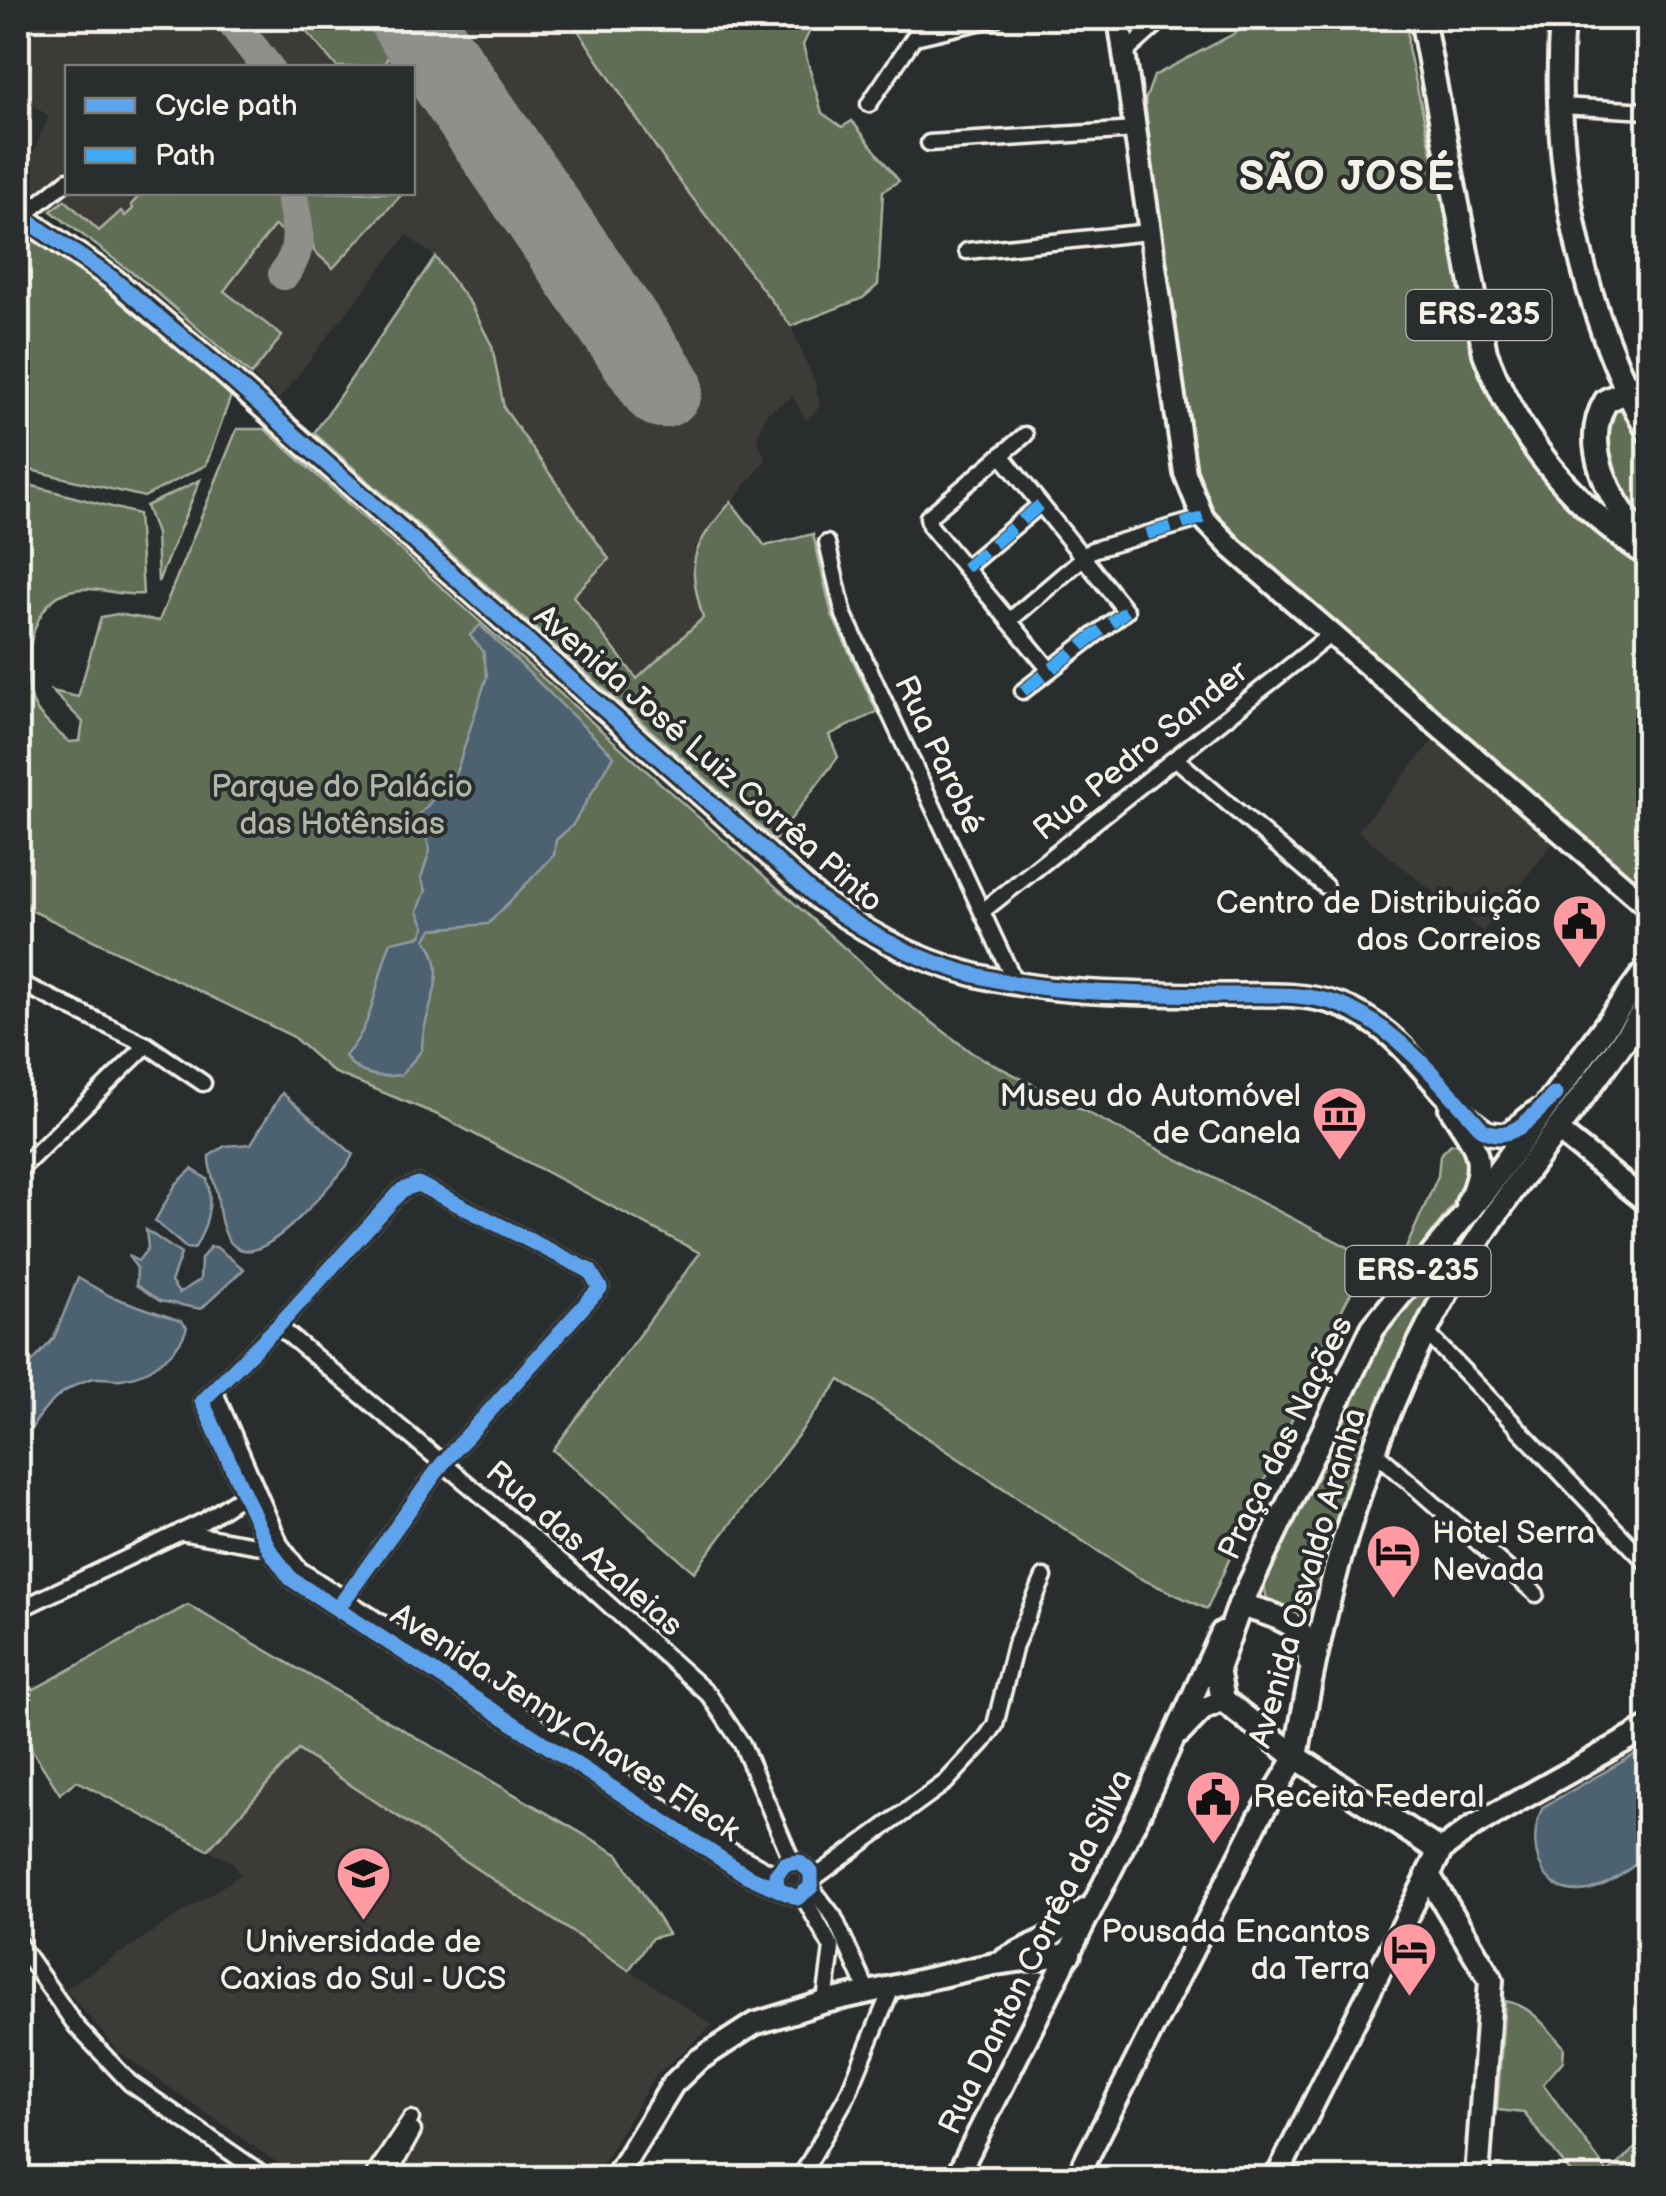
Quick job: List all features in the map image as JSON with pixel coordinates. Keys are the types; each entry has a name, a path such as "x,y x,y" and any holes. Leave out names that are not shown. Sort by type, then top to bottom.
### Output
{"main road":[{"name":"ERS-235","path":"1422,18 1486,353 1500,393 1541,458 1571,492 1648,554"},
{"name":"ERS-235","path":"1562,18 1561,150 1575,232 1592,300 1637,392 1648,432"},
{"path":"1637,392 1600,411 1602,474 1621,514 1648,544"},
{"name":"Praça das Nações","path":"1240,1605 1373,1328 1556,1094 1648,968"},
{"name":"Avenida Osvaldo Aranha","path":"1258,1725 1289,1750 1304,1710 1372,1449 1425,1330 1466,1259 1648,1005"},
{"path":"1557,1130 1554,1125 1558,1110 1605,1029"},
{"path":"1280,1521 1259,1594 1261,1602 1309,1641 1311,1682"},
{"path":"1304,1710 1283,1727 1258,1725 1223,1700 1217,1669 1240,1605 1308,1627 1318,1620 1337,1574"},
{"path":"1289,1750 1440,1850 1428,1875 1492,1980 1477,2178"}],"street":[{"path":"869,104 927,18"},
{"path":"914,37 996,18"},
{"path":"1118,18 1185,473 1203,518 1331,634 1648,907"},
{"path":"1126,52 1164,18"},
{"path":"1561,106 1648,111"},
{"path":"928,144 1137,130"},
{"path":"20,215 65,182"},
{"name":"Avenida José Luiz Corrêa Pinto","path":"20,215 113,279 221,370 819,899 899,951 1016,985 1084,993 1320,1000 1354,1011 1388,1033 1483,1130 1493,1135 1514,1132 1556,1094"},
{"path":"967,251 1148,232"},
{"path":"1024,435 928,516 930,526 1050,670"},
{"path":"1001,455 1126,611 1024,692"},
{"path":"965,568 1040,505"},
{"path":"1009,621 1081,557 1203,518"},
{"name":"Rua Parobé","path":"827,543 844,615 914,774 984,910 1016,985"},
{"name":"Rua Pedro Sander","path":"984,910 1331,634"},
{"path":"1176,759 1325,886"},
{"path":"18,982 147,1045 203,1083"},
{"path":"18,1172 147,1045"},
{"name":"Avenida José Luiz Corrêa Pinto","path":"1428,1073 1480,1160 1479,1180 1458,1222"},
{"path":"1557,1130 1648,1203"},
{"path":"278,1326 402,1190 413,1184 427,1186 590,1271 600,1284 442,1464 342,1602"},
{"name":"Avenida Jenny Chaves Fleck","path":"278,1326 208,1396 275,1547 342,1602 746,1875 777,1881 785,1896 809,1888"},
{"name":"Rua das Azaleias","path":"278,1326 564,1564 709,1695 742,1744 792,1862"},
{"path":"1425,1330 1648,1564"},
{"path":"1372,1449 1536,1594"},
{"path":"18,1610 217,1514 249,1491"},
{"path":"179,1532 275,1547"},
{"path":"809,1888 937,1790 984,1741 995,1725 1015,1645 1044,1577"},
{"name":"Rua Danton Corrêa da Silva","path":"956,2178 1098,1897 1216,1643 1240,1605"},
{"name":"Rua Danton Corrêa da Silva","path":"1168,1751 1202,1709 1223,1700"},
{"path":"1440,1850 1648,1728"},
{"name":"Avenida Osvaldo Aranha","path":"1077,2178 1259,1818 1289,1750"},
{"path":"777,1881 792,1862 806,1866 809,1888 832,1948 825,2002"},
{"path":"1276,2178 1428,1875"},
{"path":"809,1888 834,1917 868,1992"},
{"path":"616,2178 655,2108 697,2060 754,2024 825,2002 994,1964 1054,1936 1098,1897"},
{"path":"18,1943 89,2042 130,2083 268,2178"},
{"path":"994,1964 1020,1964 1070,1954"},
{"path":"1020,1964 1040,1987 1044,2004"},
{"path":"800,2178 847,2096 892,1988"},
{"path":"372,2178 411,2119 412,2132 388,2178"}],"shaded area":[{"path":"37,18 570,18 671,170 791,326 816,386 820,406 806,421 793,396 766,414 757,439 766,460 695,547 692,572 703,617 638,680 573,595 609,558 504,408 497,362 471,305 433,255 407,235 279,399 121,263 18,187 49,116 18,97 18,43"},
{"path":"1436,737 1556,839 1483,932 1358,831"},
{"name":"Universidade de Caxias do Sul - UCS","path":"298,1750 713,2025 654,2077 594,2178 299,2178 119,2052 65,1989 240,1875 232,1862 208,1850"}],"green space":[{"path":"295,18 378,18 396,44 383,65 335,65"},
{"path":"570,18 816,18 803,45 822,113 842,127 852,121 899,181 883,191 878,285 863,298 791,326 671,170"},
{"path":"1264,18 1407,18 1408,48 1487,393 1501,421 1536,470 1578,514 1648,574 1648,894 1207,511 1190,483 1145,101 1154,76"},
{"path":"286,195 292,222 286,232 274,226 224,291 282,336 251,375 147,284 51,211 65,200 99,231 121,211 125,216 138,197"},
{"path":"303,195 401,195 333,268 314,251"},
{"path":"18,231 99,281 232,393 206,465 144,497 18,467"},
{"path":"435,257 471,305 492,346 504,408 609,559 573,596 637,679 703,618 695,581 696,555 707,532 731,502 765,546 813,534 832,615 877,712 829,735 838,757 775,840 314,433"},
{"path":"1621,399 1648,452 1648,535 1621,488 1611,458 1613,404"},
{"name":"Parque do Palácio das Hotênsias","path":"237,429 265,429 899,997 972,1053 1369,1258 1333,1327 1207,1609 1137,1577 840,1380 694,1572 553,1450 700,1253 438,1115 333,1072 292,1036 18,904 18,482 138,514 143,594 85,589 66,592 43,611 30,644 28,679 36,709 69,742 80,741 83,722 52,691 78,697 101,617 117,614 159,621"},
{"path":"200,480 158,582 156,534 146,506"},
{"path":"1534,1137 1447,1271 1403,1353 1313,1614 1307,1619 1294,1617 1267,1600 1264,1584 1380,1330"},
{"path":"1451,1144 1462,1144 1469,1155 1467,1185 1384,1298 1438,1176 1440,1155"},
{"path":"188,1605 619,1855 668,1934 652,1938 629,1970 298,1750 208,1850 77,1781 60,1794 18,1728 18,1698"},
{"path":"1505,2001 1531,2013 1564,2047 1563,2061 1543,2084 1612,2178 1575,2178 1524,2113 1497,2110"},
{"path":"1648,2136 1648,2178 1614,2178 1609,2172"}],"water":[{"path":"480,625 614,756 572,826 556,840 554,855 488,924 432,929 426,940 434,954 436,981 422,1050 401,1075 370,1074 356,1068 345,1056 369,1016 391,942 421,936 425,927 418,911 426,890 421,878 430,850 420,814 456,773 487,676 483,651 470,635"},
{"path":"282,1093 353,1154 347,1166 295,1223 255,1249 238,1249 225,1234 209,1156 225,1146 251,1144"},
{"path":"192,1169 207,1179 210,1197 205,1224 194,1249 186,1248 155,1221 176,1184"},
{"path":"146,1230 181,1254 171,1282 179,1293 200,1280 201,1259 210,1247 216,1247 244,1269 201,1309 160,1301 136,1285 137,1268 128,1256 138,1261 148,1248"},
{"path":"78,1278 110,1296 181,1321 187,1327 170,1354 151,1368 131,1377 94,1378 71,1387 55,1399 31,1429 18,1408 18,1378 54,1338"},
{"path":"1648,1747 1648,1853 1597,1888 1571,1890 1557,1886 1547,1877 1536,1851 1535,1836 1543,1807"}],"taxiway":[{"path":"229,18 266,65"},
{"path":"410,65 432,50"},
{"path":"284,274 297,245 292,195"}],"runway":[{"path":"410,18 662,387"}],"marked path":[{"path":"965,568 1040,505"},
{"path":"1147,534 1203,518"},
{"path":"1023,691 1126,611"}],"cycle path":[{"path":"18,214 113,279 221,370 819,899 867,931 960,971 1006,982 1102,992 1284,995 1338,1004 1390,1035 1423,1064 1483,1130 1494,1134 1523,1125 1555,1094"},
{"path":"338,1608 442,1464 600,1288 590,1271 418,1184 402,1190 278,1326 202,1401 269,1549 291,1579 746,1875 797,1898 811,1887 811,1872 799,1862 785,1864 776,1875 777,1887"}],"place":[{"name":"Centro de Distribuição dos Correios","path":"1580,970"},
{"name":"Museu do Automóvel de Canela","path":"1340,1163"},
{"name":"Hotel Serra Nevada","path":"1393,1600"},
{"name":"Receita Federal","path":"1214,1846"},
{"name":"Universidade de Caxias do Sul - UCS","path":"363,1922"},
{"name":"Pousada Encantos da Terra","path":"1409,1999"}],"district":[{"name":"SÃO JOSÉ","path":"1348,177"}]}
